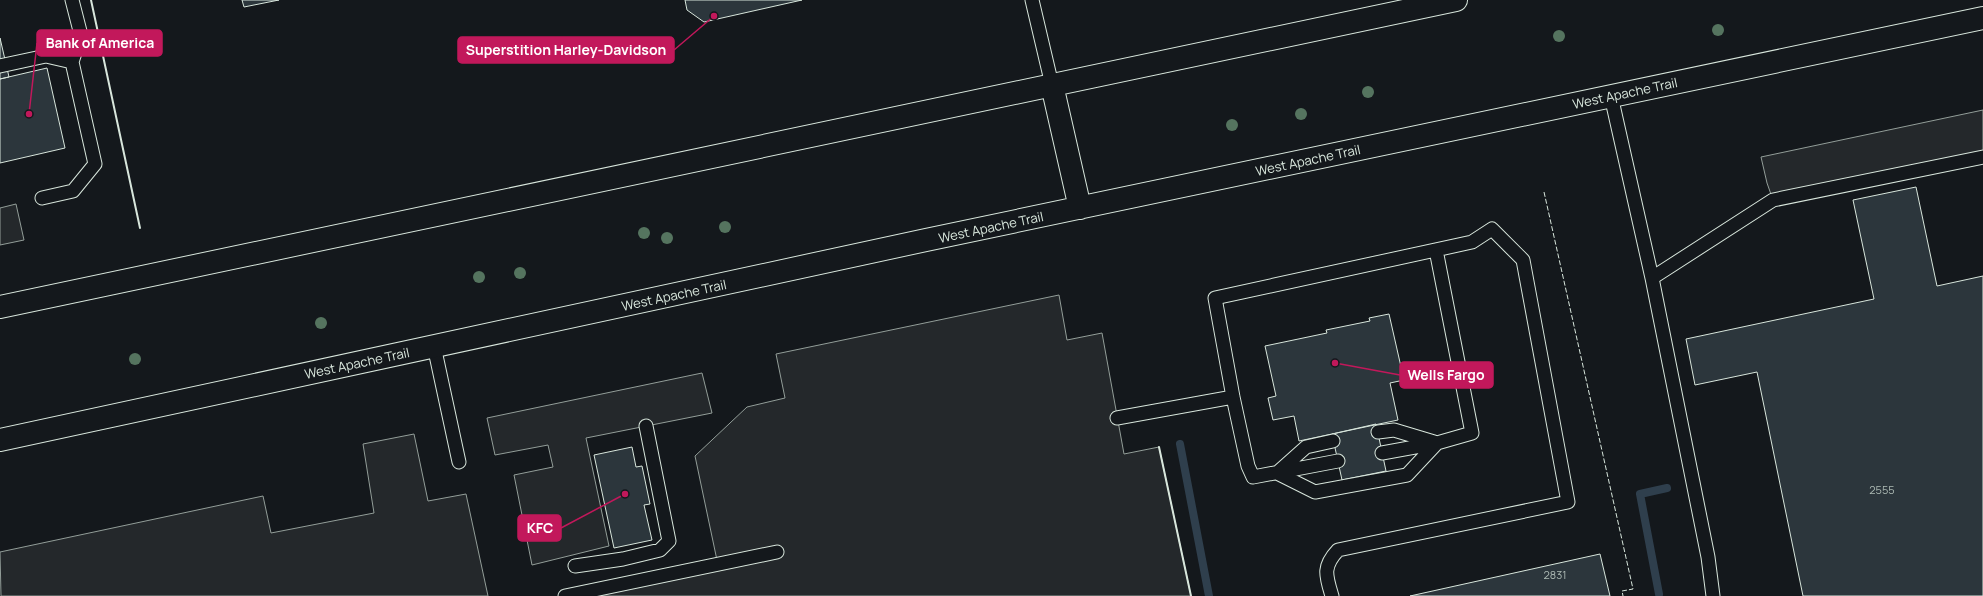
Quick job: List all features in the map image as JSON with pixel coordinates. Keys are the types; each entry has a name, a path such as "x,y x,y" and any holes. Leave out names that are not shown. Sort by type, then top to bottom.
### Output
{"main road":[{"path":"0,307 1456,0"},
{"name":"West Apache Trail","path":"0,440 1080,208 1983,18"},
{"path":"1052,85 1080,208"}],"lane":[{"path":"42,198 73,191 94,164 72,62 81,35 72,0"},
{"path":"1032,0 1052,85"},
{"path":"0,66 46,56 72,62"},
{"path":"1611,96 1652,278 1708,557 1713,596"},
{"path":"1652,278 1773,200 1983,157"},
{"path":"1332,596 1326,573 1330,559 1338,550 1568,502 1523,260 1492,228 1472,242 1215,298 1233,397 1248,466 1253,477 1338,461"},
{"path":"1382,453 1437,443 1472,433 1436,250"},
{"path":"434,346 459,462"},
{"path":"1117,418 1233,397"},
{"path":"575,566 623,559 660,550 669,541 646,426"},
{"path":"1378,432 1394,430 1437,443"},
{"path":"1277,473 1306,447 1333,441"},
{"path":"1277,473 1316,492 1407,475 1437,443"},
{"path":"566,596 778,552"}],"shaded area":[{"path":"1983,110 1983,157 1773,200 1767,183 1761,157"},
{"path":"16,204 24,240 0,245 0,208"},
{"path":"1059,295 1067,340 1102,333 1124,454 1159,447 1191,596 565,596 718,565 695,456 747,407 785,398 776,354"},
{"path":"702,373 712,413 586,438 609,546 532,565 514,475 553,467 548,445 495,455 487,418"},
{"path":"414,434 428,501 466,494 488,596 1,596 0,552 263,496 271,533 374,513 363,444"}],"building":[{"path":"242,0 279,0 244,7"},
{"path":"685,0 802,0 704,22 687,10"},
{"path":"0,38 9,77 0,79"},
{"path":"47,68 65,148 0,163 0,79"},
{"path":"1916,187 1937,286 1983,276 1983,596 1803,596 1757,372 1695,385 1686,339 1874,299 1853,200"},
{"path":"1389,314 1404,380 1390,383 1398,420 1299,441 1294,416 1273,420 1268,398 1276,396 1265,346 1327,333 1326,330 1370,321 1369,318"},
{"path":"1376,424 1386,471 1342,480 1332,434"},
{"path":"632,447 636,467 642,466 650,504 644,505 652,540 614,548 594,455"},
{"path":"1600,554 1610,596 1410,596"}],"waterway":[{"path":"1180,444 1209,596"},
{"path":"1659,594 1640,494 1667,488"}],"fence":[{"path":"1544,192 1633,589 1622,591 1623,596"}],"wall":[{"path":"91,0 140,228"},
{"path":"1159,447 1191,596"}],"place":[{"name":"Superstition Harley-Davidson","path":"714,16"},
{"name":"Bank of America","path":"29,114"},
{"name":"Wells Fargo","path":"1335,363"},
{"name":"KFC","path":"625,494"}]}
